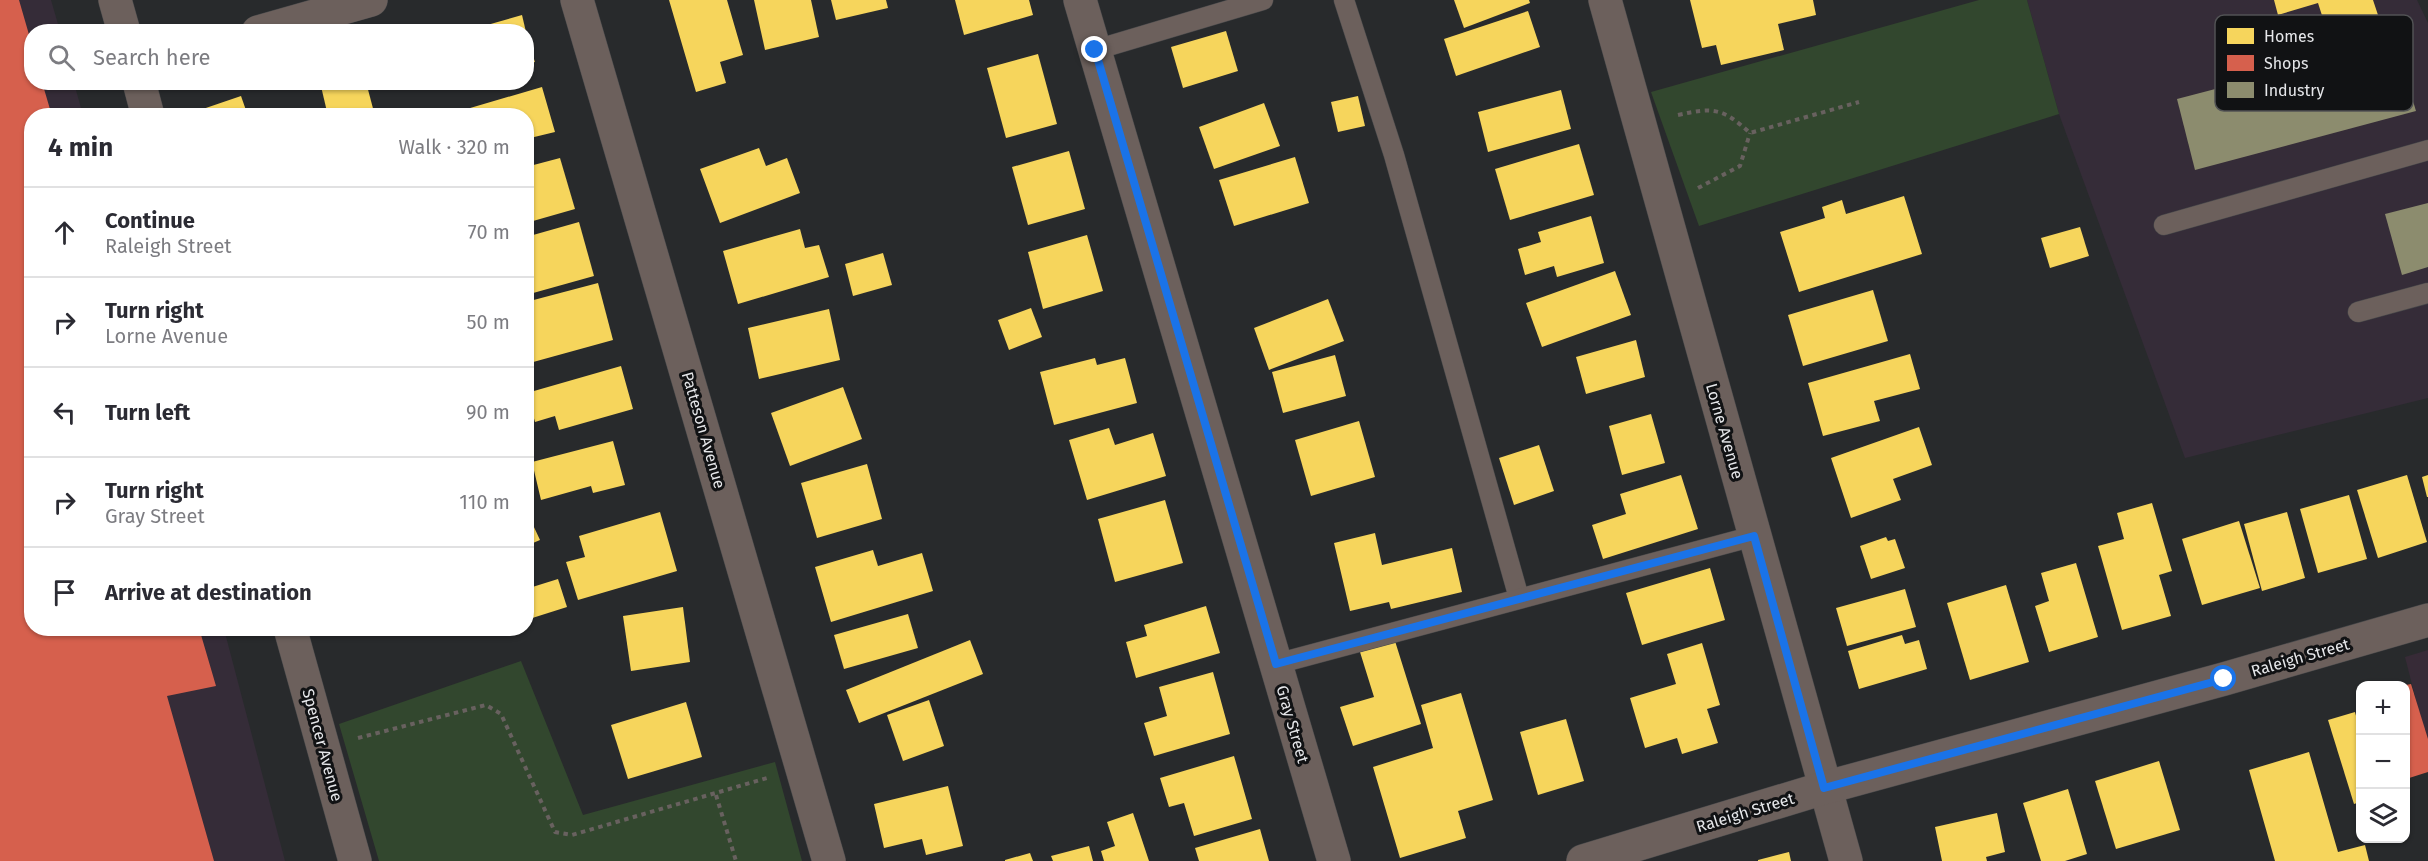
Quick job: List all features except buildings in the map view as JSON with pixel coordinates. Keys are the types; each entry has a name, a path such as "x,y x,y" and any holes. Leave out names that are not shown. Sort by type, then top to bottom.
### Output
{"street":[{"path":"115,0 122,24"},
{"path":"286,24 370,0"},
{"name":"Patteson Avenue","path":"577,0 829,861"},
{"name":"Gray Street","path":"1080,0 1334,861"},
{"name":"Lorne Avenue","path":"1605,0 1846,861"},
{"path":"141,90 146,108"},
{"name":"Raleigh Street","path":"1583,861 1824,788 2224,679 2428,620"},
{"name":"Spencer Avenue","path":"292,636 355,861"}],"lane":[{"path":"1095,50 1263,0"},
{"path":"1344,0 1394,155 1519,598"},
{"path":"2164,225 2428,150"},
{"path":"2358,312 2428,293"},
{"path":"1276,664 1754,536"}],"path":[{"path":"1750,133 1859,102"},
{"path":"1678,115 1706,108 1730,114 1750,133"},
{"path":"1698,188 1740,166 1750,133"},
{"path":"348,740 486,705 501,714 555,832 572,835 716,795 775,775"},
{"path":"716,795 736,861"}],"shaded area":[{"path":"0,0 51,0 58,24 24,24 24,90 76,90 81,108 24,108 24,636 226,636 285,861 0,861"},
{"path":"2027,0 2417,0 2428,23 2428,398 2185,458 2059,114"},
{"path":"2428,650 2428,747 2405,657"}],"green space":[{"path":"1979,0 2027,0 2059,114 1699,226 1651,92"},
{"path":"521,661 583,815 775,762 802,861 379,861 339,724"}],"route":[{"path":"1095,50 1276,664 1754,536 1824,788 2224,679"}]}
